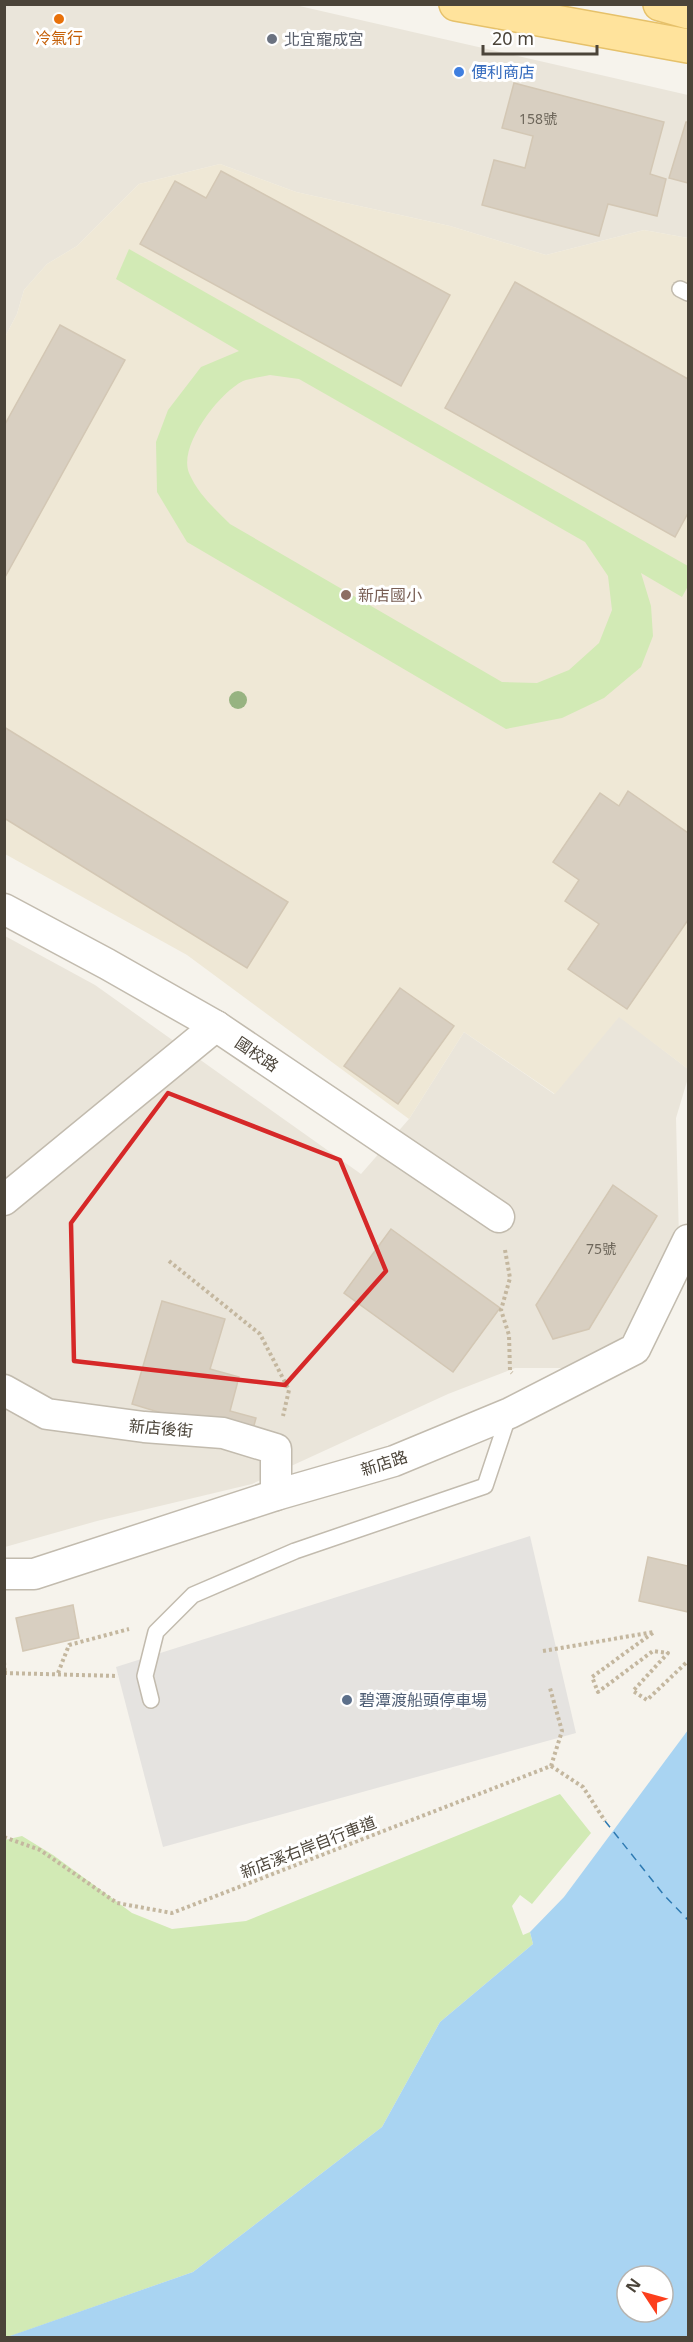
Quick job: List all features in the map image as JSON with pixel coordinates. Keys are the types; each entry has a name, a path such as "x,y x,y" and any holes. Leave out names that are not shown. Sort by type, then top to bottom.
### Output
{"main road":[{"path":"456,4 688,46"},
{"path":"660,4 688,12"}],"street":[{"name":"國校路","path":"4,909 216,1026 499,1217"},
{"path":"4,1200 216,1026"},
{"name":"新店路","path":"4,1574 34,1574 276,1496 394,1461 510,1413 636,1349 688,1240"},
{"name":"新店後街","path":"4,1390 47,1414 144,1427 223,1433 276,1449"},
{"path":"276,1449 276,1496"}],"lane":[{"path":"151,1700 145,1676 156,1632 193,1595 295,1551 484,1486 510,1413"}],"path":[{"path":"499,1217 510,1278 501,1310 509,1335 510,1371 515,1377 510,1413"},
{"path":"169,1261 260,1334 289,1390 276,1449"},
{"path":"58,1674 69,1645 134,1628 156,1632"},
{"path":"543,1651 654,1632 592,1677 598,1692 653,1651 668,1653 633,1691 647,1700 688,1661"},
{"path":"4,1662 5,1673 145,1676"},
{"path":"550,1688 562,1731 550,1766 583,1786 605,1821"},
{"name":"新店溪右岸自行車道","path":"4,1837 40,1850 117,1903 172,1913 550,1766"}],"highlighted area":[{"path":"168,1093 340,1160 386,1271 285,1385 74,1361 71,1223"}],"shaded area":[{"path":"5,5 295,5 688,95 688,238 644,230 546,255 450,226 296,192 220,164 139,184 77,246 47,264 24,290 17,314 5,337"},
{"name":"新店國小","path":"220,164 296,192 450,226 546,255 644,230 688,238 688,1069 619,1017 555,1094 464,1032 409,1119 187,955 5,854 5,337 17,314 24,290 47,264 77,246 139,184"},
{"path":"5,936 95,985 361,1174 409,1119 464,1032 554,1094 619,1016 688,1069 688,1078 676,1118 679,1239 620,1341 574,1368 515,1368 448,1394 252,1484 97,1521 5,1547"},
{"name":"碧潭渡船頭停車場","path":"530,1536 576,1733 163,1847 116,1667"}],"green space":[{"path":"129,249 688,566 688,586 682,597 641,573 651,606 653,636 641,667 604,698 562,718 506,729 187,542 157,492 156,442 168,410 201,367 239,351 116,279","holes":["270,375 299,379 585,542 608,576 612,610 599,643 569,670 537,683 502,682 230,524 202,494 189,473 187,462 189,449 195,435 212,408 233,387 243,381"]},
{"path":"560,1794 591,1833 532,1904 520,1895 512,1906 523,1935 530,1932 533,1944 440,2022 382,2127 193,2272 5,2338 5,1840 22,1836 53,1855 132,1913 172,1929 246,1921"}],"water":[{"path":"688,1730 688,2337 7,2337 193,2272 382,2127 440,2022 533,1944 530,1932 564,1897"}],"building":[{"path":"514,83 664,122 650,174 666,179 657,216 608,204 599,236 482,205 494,160 525,168 533,136 502,128"},
{"path":"686,122 688,122 688,183 669,178"},
{"path":"221,171 450,295 401,386 140,244 175,181 206,198"},
{"path":"515,282 688,379 688,513 675,537 445,408"},
{"path":"60,325 125,360 4,579 4,426"},
{"path":"4,727 288,902 247,968 4,818"},
{"path":"628,791 688,833 688,920 627,1009 568,969 599,924 565,901 579,880 553,862 600,793 619,806"},
{"path":"400,988 454,1026 398,1104 344,1066"},
{"path":"613,1185 657,1216 589,1329 553,1339 536,1305"},
{"path":"391,1229 500,1308 453,1372 344,1293"},
{"path":"162,1301 225,1319 210,1369 239,1377 230,1411 256,1418 250,1440 132,1404"},
{"path":"648,1557 688,1566 688,1612 639,1601"},
{"path":"73,1605 79,1638 23,1651 16,1618"}],"ferry route":[{"path":"605,1821 664,1895 688,1920"}],"place":[{"name":"冷氣行","path":"59,19"},
{"name":"北宜寵成宮","path":"272,39"},
{"name":"便利商店","path":"459,72"},
{"name":"新店國小","path":"346,595"},
{"name":"碧潭渡船頭停車場","path":"347,1700"}]}
